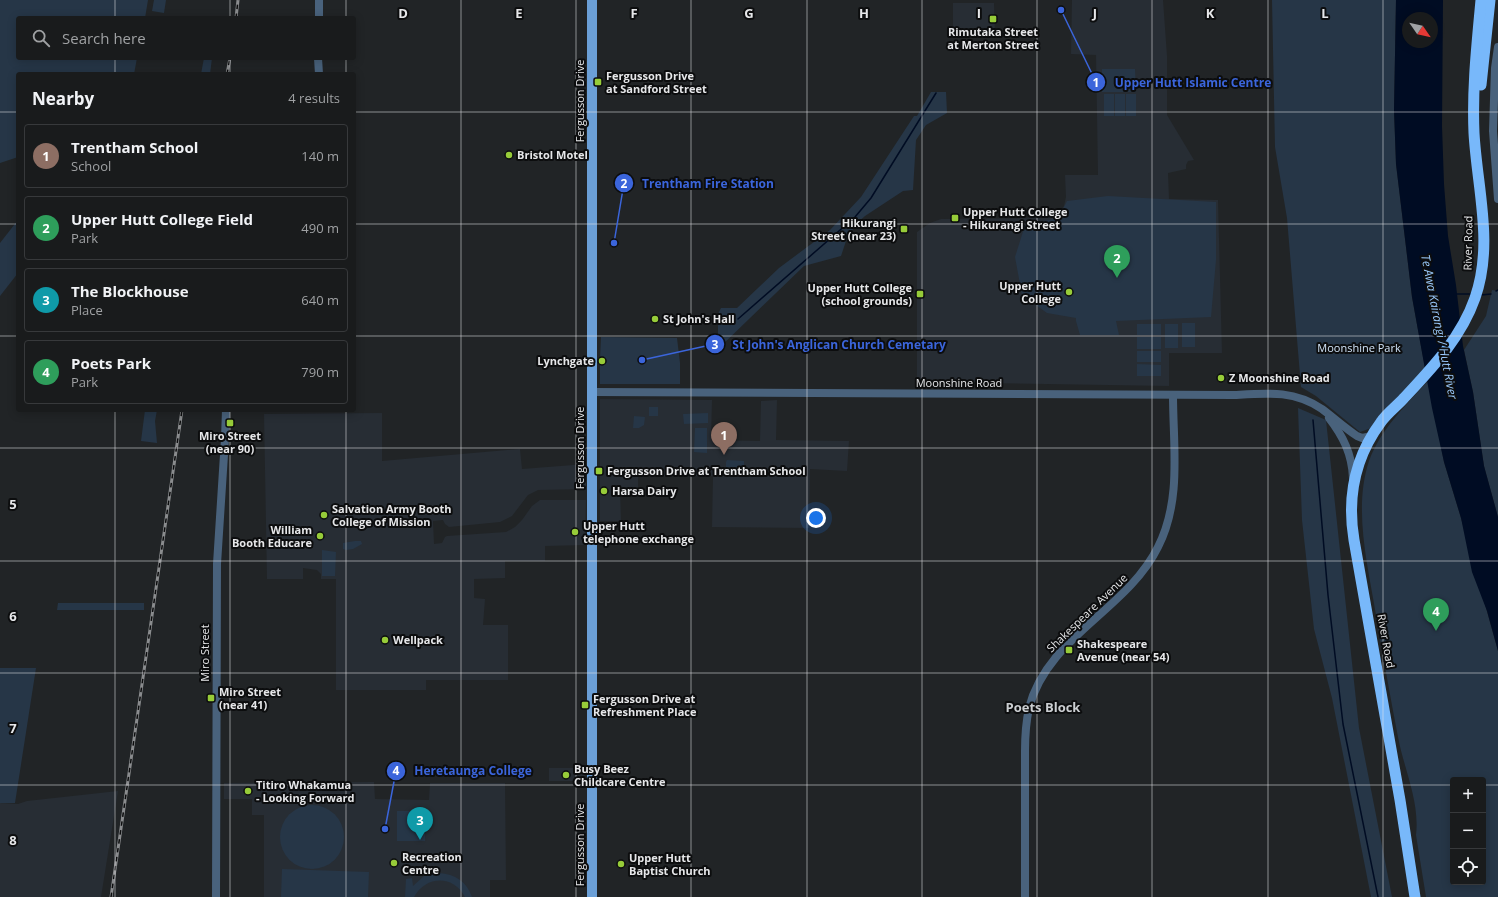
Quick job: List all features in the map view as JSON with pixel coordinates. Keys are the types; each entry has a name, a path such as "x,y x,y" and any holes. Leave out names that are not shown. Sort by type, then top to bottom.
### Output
{"highway":[{"name":"River Road","path":"1479,178 1476,167 1473,90 1482,0"},
{"name":"River Road","path":"1415,897 1400,800 1352,525 1351,500 1360,461 1372,436 1384,417 1403,400 1439,359 1458,333 1471,308 1480,279 1484,244 1479,178 1482,71 1490,0"},
{"name":"River Road","path":"1403,400 1378,437 1368,458 1360,487 1358,506 1376,635 1400,778 1411,830 1421,897"}],"main road":[{"name":"Fergusson Drive","path":"592,0 592,897"}],"street":[{"path":"318,16 319,0"},
{"path":"1498,47 1495,68 1493,130 1498,199"},
{"path":"318,60 318,72"},
{"name":"Moonshine Road","path":"592,392 1173,395 1285,394 1302,398 1322,409 1357,436 1362,438 1372,436"},
{"name":"Shakespeare Avenue","path":"1025,897 1025,751 1029,708 1042,677 1055,658 1066,646 1136,582 1151,561 1159,546 1169,518 1174,490 1173,395"},
{"name":"Moonshine Road","path":"1322,409 1340,432 1348,449 1353,470 1353,487"},
{"name":"Miro Street","path":"216,897 217,564 226,412"}],"shaded area":[{"name":"Upper Hutt College","path":"1072,0 1163,0 1167,56 1167,115 1194,160 1188,161 1186,169 1168,173 1169,199 1218,200 1222,353 1169,353 1169,386 917,382 917,232 930,223 941,219 1046,218 1058,214 1064,206 1066,197 1065,175 1098,175 1096,55 1071,54"},
{"path":"953,3 994,3 995,36 953,37"},
{"path":"600,399 712,400 711,440 760,441 761,401 777,400 776,440 849,441 847,471 810,469 809,528 712,527 713,476 638,476 638,488 620,488 621,521 600,521"},
{"path":"382,413 382,461 520,449 522,469 586,464 586,489 538,490 528,495 512,516 500,522 449,527 443,520 433,521 434,544 442,543 447,536 506,532 515,527 532,506 540,500 586,500 585,545 545,546 545,561 505,561 505,578 474,579 474,598 485,599 483,625 508,625 508,680 426,680 426,690 336,690 336,579 321,579 321,574 317,570 303,568 303,579 267,579 264,414"},
{"path":"549,768 585,768 585,781 549,781"},
{"path":"374,782 375,799 429,800 430,783 505,783 506,880 490,880 490,897 264,897 264,815 252,815 252,799 224,799 224,783"},
{"path":"118,791 101,897 0,897 0,803 18,804 27,801"}],"green space":[{"path":"0,0 148,0 145,16 16,16 16,60 137,60 134,72 16,72 16,158 0,163"},
{"path":"154,0 166,0 164,13 152,11"},
{"name":"Moonshine Park","path":"1272,0 1396,0 1394,110 1396,164 1412,297 1425,368 1374,427 1360,432 1316,396 1301,387 1287,218 1275,147"},
{"path":"204,60 212,60 210,72 201,72"},
{"path":"1102,69 1135,69 1136,92 1102,92"},
{"path":"931,92 946,92 947,113 926,125 916,140 913,190 903,191 865,216 856,224 846,241 841,256 804,266 718,349 718,314 721,308 737,308 779,268 830,230 861,197 914,116 917,116"},
{"path":"1104,94 1114,94 1114,116 1104,116"},
{"path":"1115,94 1125,94 1125,116 1115,116"},
{"path":"1126,94 1136,94 1136,116 1126,116"},
{"path":"1108,196 1216,202 1216,260 1211,317 1116,321 1119,335 1080,335 1076,318 1047,313 1022,295 1015,257 1026,222 1054,219 1060,214 1067,201"},
{"path":"16,223 16,276 0,296 0,243"},
{"path":"1492,290 1498,291 1498,517 1484,466 1473,392 1464,350 1486,316"},
{"path":"1182,323 1195,323 1195,347 1182,347"},
{"path":"1137,324 1161,324 1161,335 1137,335"},
{"path":"1165,324 1178,324 1178,348 1165,348"},
{"path":"601,337 677,338 680,363 680,384 600,384 600,363 604,363 605,359 600,359"},
{"path":"1137,337 1161,337 1161,349 1137,349"},
{"path":"1137,351 1161,351 1161,362 1137,362"},
{"path":"1137,364 1161,365 1161,376 1137,376"},
{"path":"1428,381 1444,462 1498,651 1498,897 1426,897 1416,835 1417,823 1414,798 1398,737 1366,557 1362,518 1364,479 1369,461 1387,428"},
{"path":"649,407 658,407 658,416 649,416"},
{"path":"1298,408 1326,420 1359,728 1392,897 1371,897 1332,698 1314,629 1302,520"},
{"path":"145,412 157,412 155,421 157,443 141,441"},
{"path":"708,413 708,423 684,424 683,414"},
{"path":"634,416 645,417 644,425 639,428 633,428"},
{"path":"695,428 707,428 707,453 694,452"},
{"path":"727,460 744,461 744,470 726,470"},
{"path":"361,541 362,544 353,549 343,549 343,543"},
{"path":"322,550 336,552 335,576 322,576"},
{"path":"58,603 144,603 144,610 57,610"},
{"path":"0,668 36,668 15,803 0,803"},
{"path":"312,805 324,807 335,814 342,825 344,837 342,849 335,860 324,867 312,869 300,867 289,860 282,849 280,837 282,825 289,814 300,807"},
{"path":"397,811 425,811 425,841 397,841"},
{"path":"282,869 369,872 368,897 281,897"},
{"path":"439,873 450,875 460,880 467,887 472,897 465,897 454,885 440,880 425,885 414,897 405,897 406,879 412,878 413,886 424,876"}],"water":[{"name":"Te Awa Kairangi / Hutt River","path":"1396,0 1443,0 1442,126 1448,236 1456,285 1463,346 1473,392 1484,466 1498,517 1498,651 1487,611 1472,572 1461,518 1444,462 1432,408 1412,297 1396,164 1394,110"}],"waterway":[{"path":"738,319 855,217 871,198 936,93"},
{"path":"1457,294 1471,294"},
{"path":"1481,295 1491,294"},
{"path":"1313,420 1328,595 1343,724 1378,897"}],"railway":[{"path":"236,16 238,0"},
{"path":"227,72 230,60"},
{"path":"111,897 182,412"}],"place":[{"name":"Upper Hutt Islamic Centre","path":"1061,10"},
{"name":"Rimutaka Street at Merton Street","path":"993,19"},
{"name":"Fergusson Drive at Sandford Street","path":"598,82"},
{"name":"Bristol Motel","path":"509,155"},
{"name":"Upper Hutt College - Hikurangi Street","path":"955,218"},
{"name":"Hikurangi Street (near 23)","path":"904,229"},
{"name":"Trentham Fire Station","path":"614,243"},
{"name":"Upper Hutt College Field","path":"1117,278"},
{"name":"Upper Hutt College","path":"1069,292"},
{"name":"Upper Hutt College (school grounds)","path":"920,294"},
{"name":"St John's Hall","path":"655,319"},
{"name":"St John's Anglican Church Cemetary","path":"642,360"},
{"name":"Lynchgate","path":"602,361"},
{"name":"Z Moonshine Road","path":"1221,378"},
{"name":"Miro Street (near 90)","path":"230,423"},
{"name":"Trentham School","path":"724,455"},
{"name":"Fergusson Drive at Trentham School","path":"599,471"},
{"name":"Harsa Dairy","path":"604,491"},
{"name":"Salvation Army Booth College of Mission","path":"324,515"},
{"name":"Upper Hutt telephone exchange","path":"575,532"},
{"name":"William Booth Educare","path":"320,536"},
{"name":"Poets Park","path":"1436,631"},
{"name":"Wellpack","path":"385,640"},
{"name":"Shakespeare Avenue (near 54)","path":"1069,650"},
{"name":"Miro Street (near 41)","path":"211,698"},
{"name":"Fergusson Drive at Refreshment Place","path":"585,705"},
{"name":"Busy Beez Childcare Centre","path":"566,775"},
{"name":"Titiro Whakamua - Looking Forward","path":"248,791"},
{"name":"Heretaunga College","path":"385,829"},
{"name":"The Blockhouse","path":"420,840"},
{"name":"Recreation Centre","path":"394,863"},
{"name":"Upper Hutt Baptist Church","path":"621,864"}],"district":[{"name":"Poets Block","path":"1043,707"}]}
